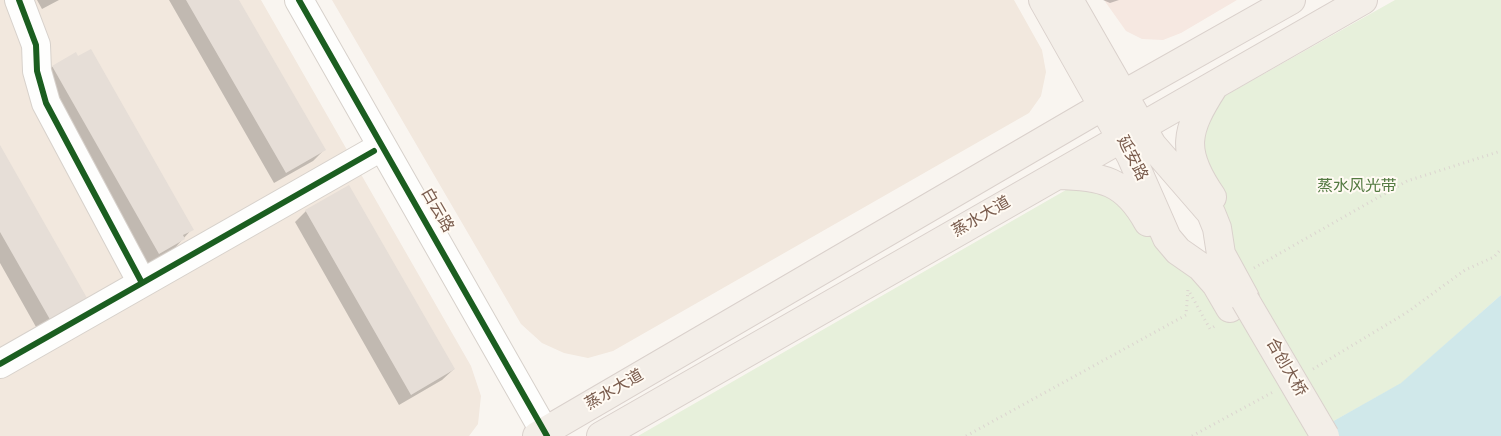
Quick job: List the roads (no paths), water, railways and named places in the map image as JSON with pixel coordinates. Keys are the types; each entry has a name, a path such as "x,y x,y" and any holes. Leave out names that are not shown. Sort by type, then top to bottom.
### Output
{"main road":[{"name":"延安路","path":"1043,0 1113,100"},
{"name":"延安路","path":"1069,0 1113,100 1131,132 1168,238 1178,251 1203,270 1238,304"},
{"name":"蒸水大道","path":"540,435 1113,100 1290,0"},
{"name":"蒸水大道","path":"601,436 1363,0"},
{"path":"1057,175 1092,175 1112,183 1129,194 1147,219 1159,243 1170,254 1203,270 1226,227 1221,209 1196,170 1190,146 1190,133 1198,112 1216,84"},
{"name":"延安路","path":"1131,132 1152,145 1211,213 1217,228 1203,270"},
{"name":"合创大桥","path":"1238,304 1306,436"},
{"name":"合创大桥","path":"1238,304 1325,436"}],"street":[{"path":"19,0 36,45 37,72 46,103 142,283"},
{"name":"白云路","path":"288,0 540,435"},
{"name":"白云路","path":"299,0 540,435"},
{"path":"0,364 374,151"}],"water":[{"path":"1501,295 1501,436 1307,436 1401,383"}],"park label":[{"name":"蒸水风光带","path":"1357,188"}]}
